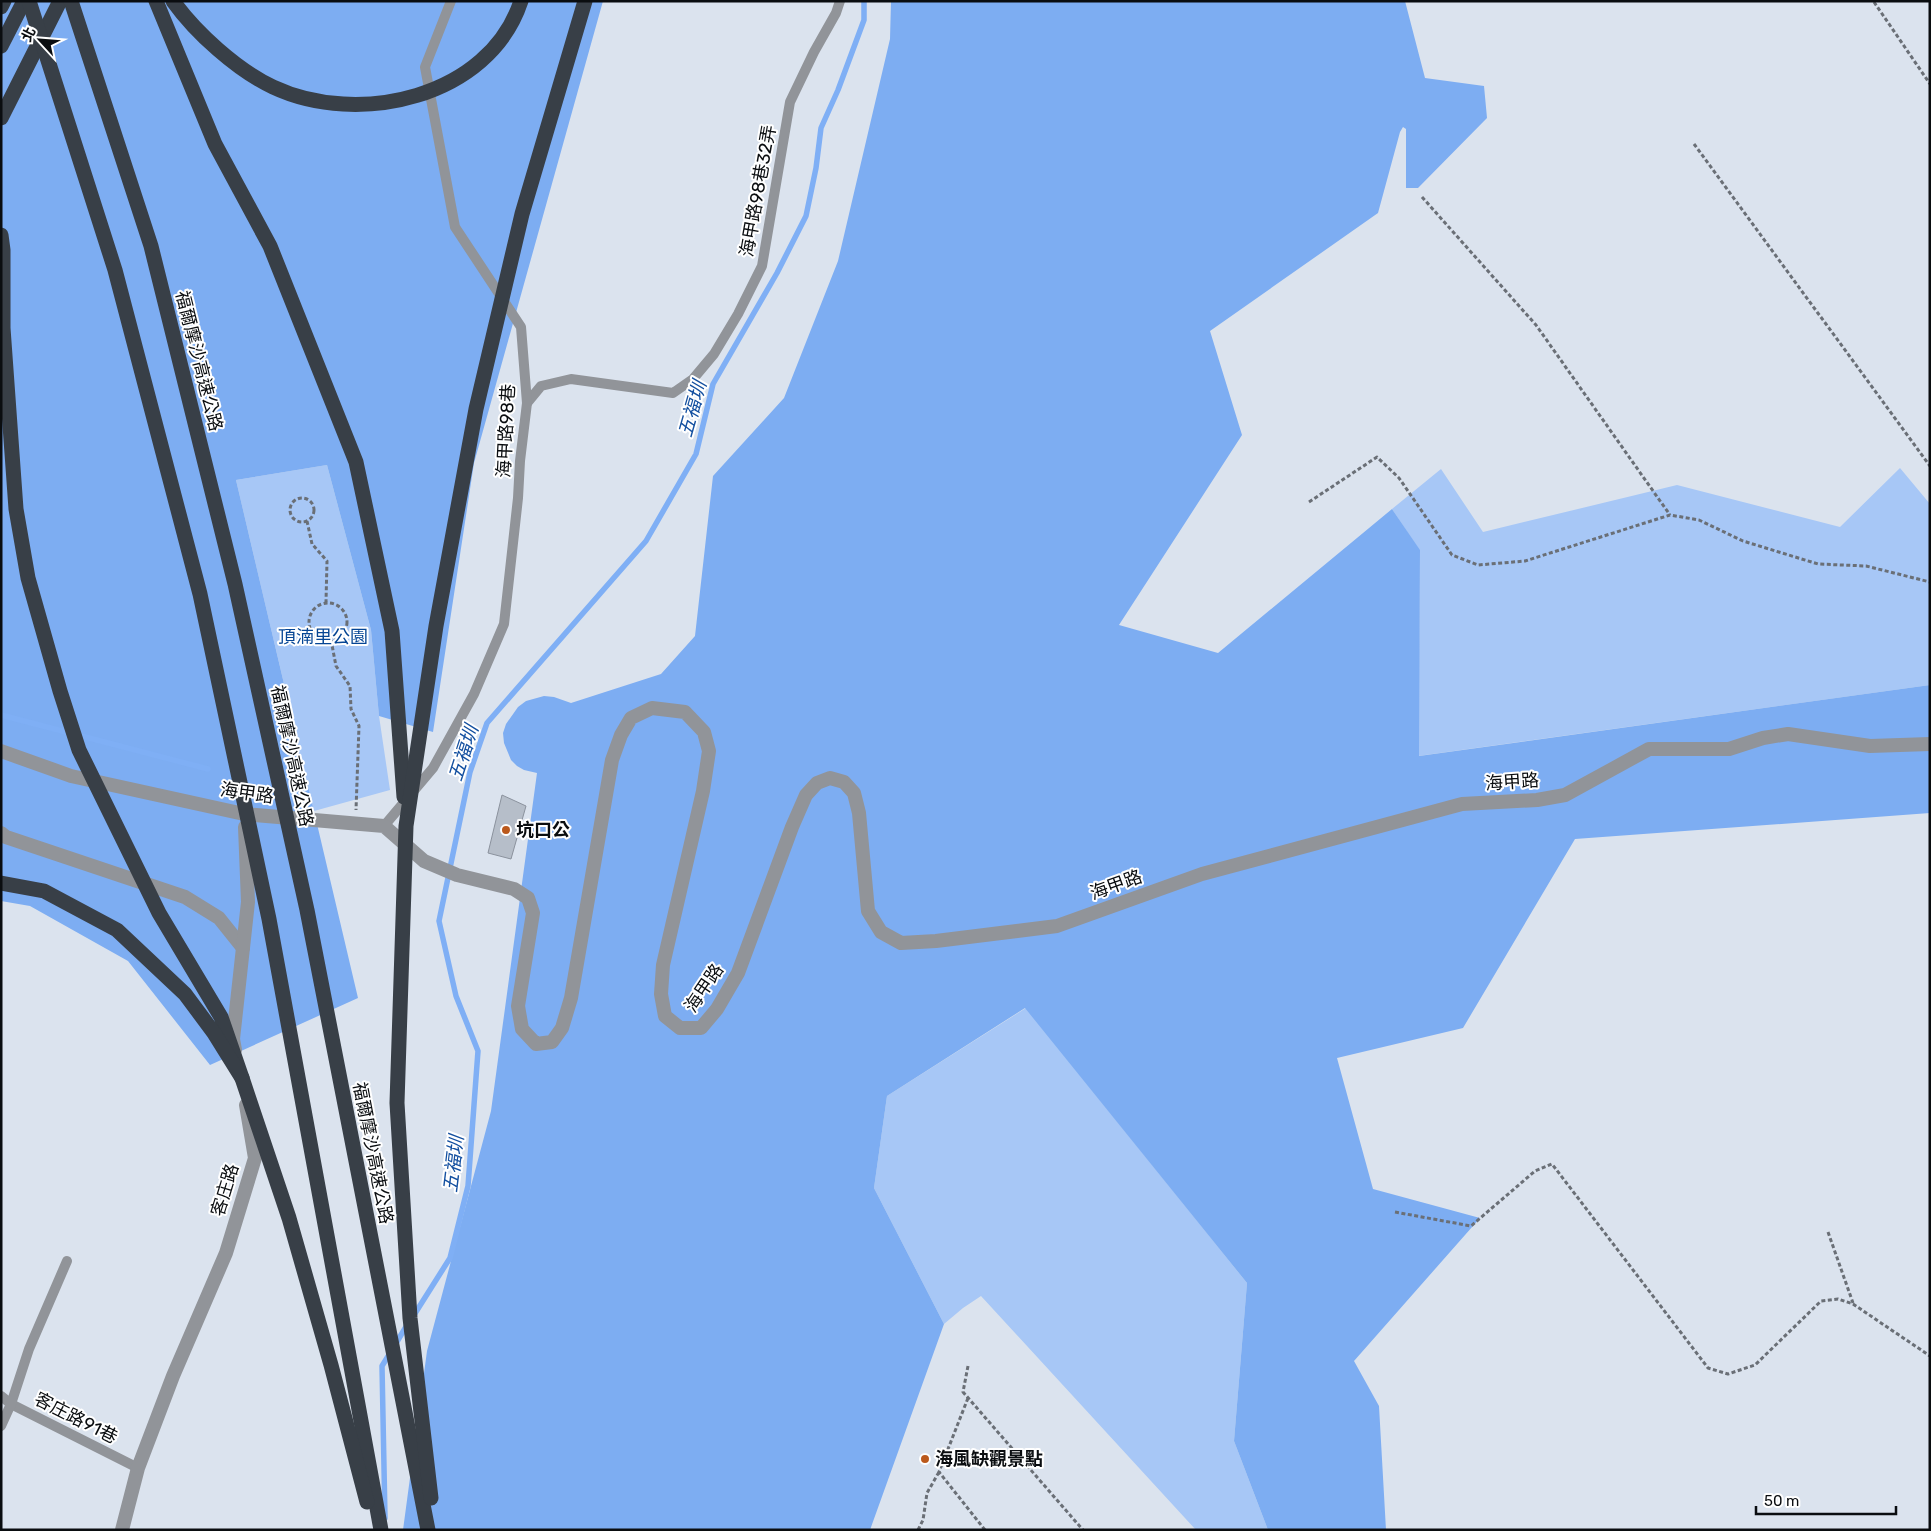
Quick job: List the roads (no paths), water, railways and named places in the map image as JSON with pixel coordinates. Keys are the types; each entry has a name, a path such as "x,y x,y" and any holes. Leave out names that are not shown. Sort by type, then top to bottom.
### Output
{"highway":[{"path":"1,7 4,1"},
{"path":"1,46 24,1"},
{"path":"29,1 115,270 200,594 269,919 381,1530"},
{"path":"1,118 60,1"},
{"name":"福爾摩沙高速公路","path":"71,1 151,246 235,584 307,910 428,1530"},
{"path":"156,1 214,144 270,246 356,462 392,631 406,826 397,1103 410,1318 434,1530"},
{"path":"173,1 183,15 223,53 242,68 273,87 308,99 373,104 393,102 432,90 474,67 489,53 504,33 518,10 521,1"},
{"path":"406,826 436,626 476,410 522,214 585,1"},
{"path":"1,235 3,250 3,328 16,508 28,578 60,691 79,750 159,913 221,1017 289,1218 374,1530"},
{"path":"1,882 44,891 117,930 185,994 214,1033 242,1078"}],"street":[{"name":"海甲路","path":"1,751 71,776 244,814 384,826 424,861 457,875 514,889 528,898 532,913 518,1006 522,1030 536,1044 552,1042 562,1028 571,998 612,760 621,735 631,718 652,708 685,712 704,732 709,751 703,791 663,965 661,994 665,1016 680,1028 701,1028 717,1009 738,973 792,827 806,795 817,783 830,778 844,782 854,793 856,800 859,813 868,911 880,932 901,943 936,941 1057,926 1202,874 1462,804 1537,800 1566,795 1650,749 1729,749 1763,738 1788,734 1870,746 1930,744"},
{"name":"客庄路","path":"122,1530 138,1468 173,1376 226,1254 255,1158 233,1039 248,902 244,814"},
{"path":"1,833 6,837 185,897 219,918 242,948"}],"lane":[{"name":"海甲路98巷","path":"384,826 433,768 474,694 504,624 527,403 521,327 455,227 424,67 451,1"},
{"name":"海甲路98巷32弄","path":"527,403 541,386 571,379 673,393 693,380 714,354 738,314 762,266 790,102 814,52 836,14 840,1"},
{"path":"1,1426 11,1404 28,1349 67,1261"},
{"name":"客庄路91巷","path":"1,1396 11,1404 138,1468"}],"waterway":[{"name":"五福圳","path":"414,1315 450,1258 468,1186 478,1051 456,996 439,921 470,772 487,723 646,541 696,454 713,384 777,273 806,216 816,168 821,128 838,90 864,20 864,1"},
{"path":"1,715 208,769"},
{"name":"五福圳","path":"395,1345 407,1325"},
{"name":"五福圳","path":"385,1518 382,1366 390,1353"}],"place":[{"name":"坑口公","path":"506,830"},
{"name":"海風缺觀景點","path":"925,1459"}],"park label":[{"name":"頂湳里公園","path":"323,637"}]}
